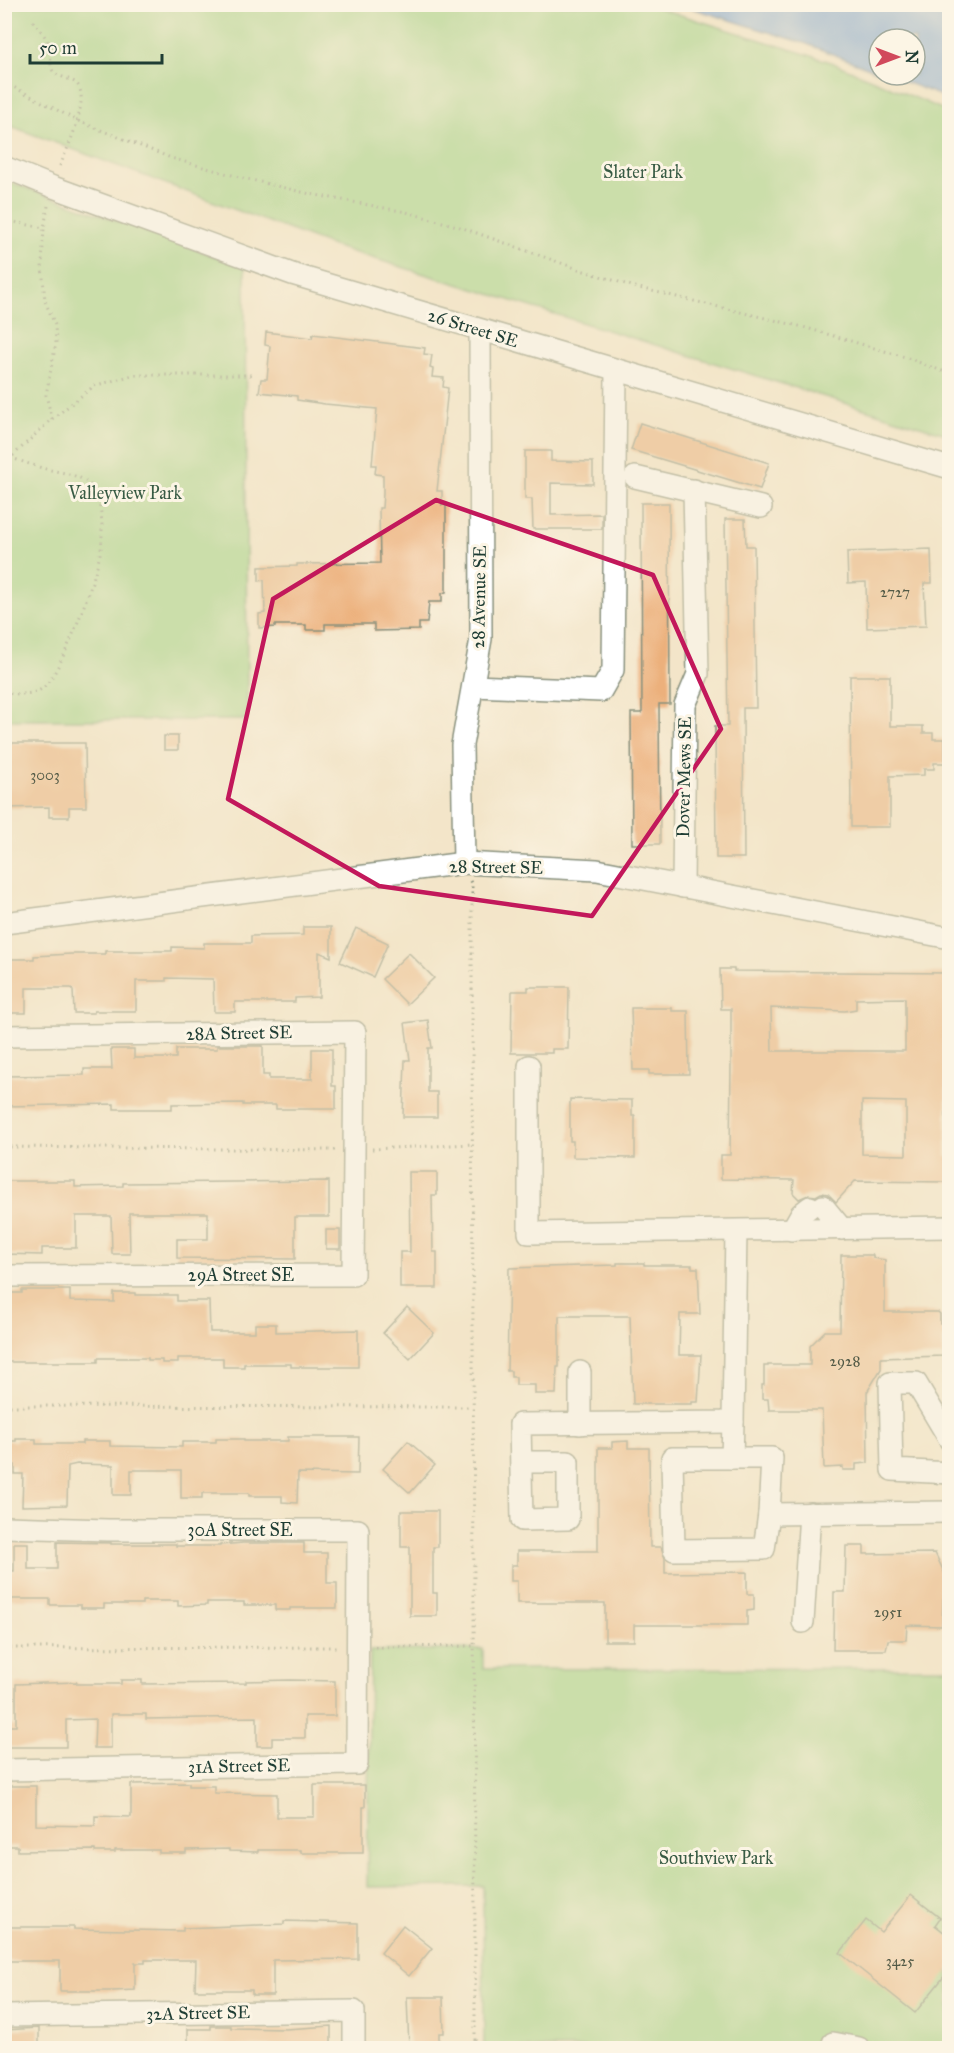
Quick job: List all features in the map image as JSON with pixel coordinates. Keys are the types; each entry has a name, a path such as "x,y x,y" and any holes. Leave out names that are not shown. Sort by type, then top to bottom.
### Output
{"street":[{"name":"26 Street SE","path":"4,167 292,274 950,468"},
{"name":"28 Avenue SE","path":"464,863 462,746 481,639 480,330"},
{"path":"473,686 601,691 613,670 616,371"},
{"path":"635,477 761,507"},
{"name":"Dover Mews SE","path":"683,886 685,705 698,674 694,490"},
{"name":"28 Street SE","path":"4,923 464,863 597,870 950,938"},
{"name":"28A Street SE","path":"4,1036 355,1032 355,1150"},
{"path":"529,1066 529,1233 950,1227"},
{"name":"29A Street SE","path":"4,1276 353,1275 355,1150"},
{"path":"792,1230 801,1214 817,1206 842,1229"},
{"path":"732,1458 736,1231"},
{"path":"580,1372 580,1424"},
{"path":"950,1440 916,1383 890,1383 892,1470 950,1473"},
{"path":"521,1462 520,1424 733,1422"},
{"path":"672,1458 732,1458 772,1458 770,1514 764,1549 674,1550 672,1458"},
{"path":"770,1514 950,1512"},
{"path":"803,1622 810,1513"},
{"name":"30A Street SE","path":"4,1527 108,1530 358,1530 358,1647"},
{"name":"31A Street SE","path":"4,1770 357,1764 358,1647"},
{"name":"32A Street SE","path":"4,2016 354,2011 354,2049"},
{"path":"833,2043 859,2049"}],"path":[{"path":"33,21 50,47 51,66 55,74 77,84 81,90 78,121"},
{"path":"4,82 78,121 183,161 249,180 406,212 458,226 624,283 803,327 905,357 950,374"},
{"path":"4,220 44,228 42,265 45,301 55,325 56,343 46,395 52,419"},
{"path":"6,463 52,419 94,386 133,375 251,375"},
{"path":"5,390 6,463"},
{"path":"4,693 22,694 43,688 59,665 85,603 101,549 102,513 93,488 79,477 44,469 12,458"},
{"path":"464,863 472,885 472,1407 476,1646 475,2049"},
{"path":"4,1147 355,1150 472,1144"},
{"path":"4,1406 472,1407"},
{"path":"4,1648 476,1646"}],"highlighted area":[{"path":"436,500 653,575 721,729 592,916 379,886 228,799 273,599"}],"green space":[{"name":"Slater Park","path":"4,5 649,5 831,62 867,77 867,87 890,87 949,112 949,435 333,246 5,124"},
{"name":"Valleyview Park","path":"4,180 245,267 247,720 5,720"},
{"name":"Southview Park","path":"483,1649 483,1669 949,1668 949,2048 484,2048 483,1886 367,1887 370,1651"}],"water":[{"path":"682,5 950,6 949,99 918,87 927,87 927,27 867,27 867,67 807,44"}],"building":[{"path":"266,332 312,338 313,334 425,348 424,354 432,355 430,368 433,369 432,377 444,378 443,387 448,388 437,491 442,491 442,505 446,505 446,592 442,593 442,602 429,602 427,623 419,623 419,630 374,631 374,624 325,624 325,630 306,630 306,625 275,625 275,627 259,628 259,614 265,613 264,580 259,581 259,567 380,563 379,508 382,508 383,494 383,475 375,474 376,465 372,465 377,409 297,400 297,396 259,392 261,379 267,379 270,346 265,345"},
{"path":"640,423 769,463 760,489 631,450"},
{"path":"525,451 551,451 551,461 593,462 593,484 551,483 551,515 602,514 602,529 533,529 532,499 525,499"},
{"path":"641,503 669,503 670,704 659,704 660,844 632,844 631,713 642,713"},
{"path":"725,519 745,519 746,546 754,546 756,708 743,708 744,858 716,858 715,726 728,726"},
{"path":"931,549 932,583 924,583 926,626 867,628 866,582 848,583 847,552"},
{"path":"850,676 890,676 890,726 923,726 923,733 933,733 933,739 945,739 945,763 934,763 934,769 924,769 924,775 890,776 890,827 851,827"},
{"path":"164,736 178,736 178,750 164,750"},
{"path":"4,743 85,743 86,807 69,807 69,817 49,817 49,807 4,808"},
{"path":"303,927 331,927 331,957 319,952 319,997 295,998 295,1002 235,1002 235,1012 214,1012 213,979 166,978 166,981 136,981 136,1011 74,1013 71,988 26,988 26,1013 4,1013 4,959 105,954 105,951 172,951 172,947 204,948 204,943 251,943 251,936 303,935"},
{"path":"356,928 388,943 373,977 340,962"},
{"path":"409,953 434,978 407,1004 382,979"},
{"path":"720,969 950,973 950,998 947,998 946,1156 950,1156 950,1182 855,1181 836,1202 828,1194 821,1193 799,1199 793,1193 794,1180 721,1179 721,1155 730,1155 731,1009 721,1009","holes":["905,998 905,1051 772,1051 771,1008 845,1011 856,1009 856,999","862,1101 906,1102 906,1155 862,1154"]},
{"path":"528,987 569,987 568,1049 552,1049 552,1053 511,1053 512,991 528,991"},
{"path":"631,1008 672,1008 672,1011 688,1011 689,1074 649,1074 649,1070 633,1070"},
{"path":"428,1020 432,1048 428,1048 428,1092 437,1092 437,1117 403,1117 405,1060 410,1060 405,1023"},
{"path":"217,1046 263,1046 263,1075 269,1075 269,1079 312,1079 312,1049 332,1049 332,1086 336,1086 336,1109 276,1109 276,1105 243,1105 243,1103 172,1104 172,1109 114,1109 114,1104 4,1106 4,1076 84,1075 84,1069 112,1069 111,1049 134,1049 134,1058 176,1058 176,1049 217,1049"},
{"path":"570,1099 632,1100 632,1116 635,1116 635,1158 573,1157 573,1141 570,1141"},
{"path":"409,1172 437,1172 437,1195 432,1195 433,1252 437,1252 437,1288 400,1288 400,1252 410,1252"},
{"path":"4,1181 75,1181 75,1187 123,1186 123,1183 329,1181 329,1217 295,1217 295,1259 177,1258 177,1239 208,1239 208,1213 129,1213 130,1254 112,1254 111,1216 76,1216 76,1248 42,1248 42,1255 4,1254"},
{"path":"326,1230 340,1230 340,1249 326,1249"},
{"path":"841,1255 873,1255 873,1258 885,1260 885,1312 938,1312 940,1324 946,1324 943,1356 881,1358 881,1369 867,1392 868,1463 856,1464 856,1470 843,1470 843,1467 824,1468 822,1410 769,1410 768,1399 762,1399 764,1366 810,1365 810,1346 825,1331 840,1331"},
{"path":"617,1263 692,1265 692,1268 698,1268 700,1314 680,1314 679,1355 701,1355 698,1402 692,1402 692,1404 633,1404 630,1316 559,1316 559,1367 557,1367 556,1394 535,1394 535,1385 516,1385 516,1377 511,1377 511,1371 507,1371 509,1268 617,1265"},
{"path":"22,1290 70,1290 70,1301 114,1302 114,1293 135,1293 135,1295 177,1295 177,1301 209,1301 210,1332 255,1332 255,1324 276,1324 276,1332 358,1330 358,1367 244,1364 244,1367 223,1367 223,1358 178,1358 178,1363 162,1363 162,1360 148,1360 148,1358 98,1358 98,1362 4,1362 4,1293 22,1293"},
{"path":"407,1307 434,1333 410,1359 383,1333"},
{"path":"288,1437 359,1437 358,1474 298,1473 297,1503 282,1502 282,1496 249,1496 249,1493 202,1493 202,1498 181,1498 181,1470 131,1470 131,1495 113,1495 113,1465 77,1464 68,1466 67,1505 22,1506 23,1474 15,1474 15,1465 4,1465 4,1441 16,1441 16,1439 36,1439 36,1444 82,1444 82,1441 110,1441 110,1446 182,1447 182,1442 216,1442 216,1439 288,1441"},
{"path":"408,1441 435,1465 410,1493 383,1469"},
{"path":"628,1441 628,1448 649,1448 650,1547 661,1547 665,1558 665,1573 747,1572 747,1594 754,1594 754,1610 747,1611 747,1625 634,1625 634,1641 605,1641 605,1603 517,1603 517,1581 511,1581 511,1565 517,1565 517,1551 598,1551 598,1448 612,1448 612,1442"},
{"path":"401,1511 438,1511 438,1547 433,1547 433,1593 437,1593 437,1616 410,1616 410,1547 401,1547"},
{"path":"57,1542 176,1544 176,1546 304,1543 304,1553 327,1553 327,1583 337,1583 337,1608 275,1610 275,1605 244,1605 244,1602 207,1602 207,1605 178,1606 178,1601 142,1601 142,1604 104,1604 104,1608 81,1608 81,1605 50,1605 50,1599 4,1599 4,1571 14,1571 14,1543 28,1543 28,1569 57,1569"},
{"path":"846,1546 864,1546 864,1554 935,1553 950,1585 950,1595 943,1599 942,1626 907,1625 906,1640 888,1640 886,1650 833,1650 834,1592 845,1592"},
{"path":"121,1680 142,1680 142,1684 335,1681 335,1716 305,1716 305,1738 272,1738 272,1746 257,1746 257,1717 146,1719 146,1714 111,1714 111,1748 94,1748 95,1719 66,1720 66,1747 4,1747 4,1726 16,1726 16,1684 77,1682 77,1684 121,1684"},
{"path":"189,1783 189,1786 214,1786 214,1793 277,1794 277,1817 314,1817 314,1785 365,1785 363,1853 301,1853 301,1850 258,1850 258,1852 229,1851 229,1849 186,1850 186,1853 159,1853 159,1850 18,1851 18,1846 4,1846 4,1786 36,1786 36,1825 95,1826 95,1816 131,1817 131,1784"},
{"path":"911,1895 940,1918 935,1925 950,1937 950,1969 915,2013 840,1953 866,1920 881,1932"},
{"path":"284,1921 358,1923 358,1959 273,1960 273,1995 252,1995 252,1990 195,1990 196,1960 145,1960 145,1963 135,1963 135,1990 112,1991 60,1991 60,1961 4,1961 4,1927 183,1931 183,1928 284,1924"},
{"path":"403,1925 432,1948 409,1976 381,1953"},
{"path":"407,1997 443,1997 444,2033 439,2033 439,2049 409,2049"},
{"path":"211,2026 286,2029 331,2026 331,2048 244,2046 188,2049 188,2029 211,2029"},
{"path":"39,2028 39,2047 4,2046 4,2030"}]}
